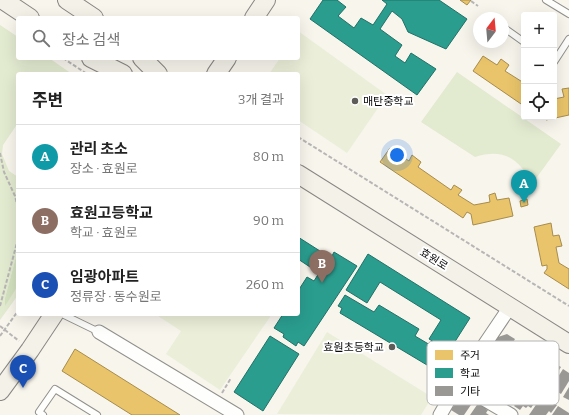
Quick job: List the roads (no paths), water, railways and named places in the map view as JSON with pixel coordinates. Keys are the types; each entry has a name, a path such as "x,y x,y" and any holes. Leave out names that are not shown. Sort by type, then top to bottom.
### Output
{"street":[{"path":"3,0 27,16"},
{"path":"67,0 91,16"},
{"path":"255,16 266,0"},
{"path":"95,60 119,72"},
{"path":"144,60 156,72"},
{"path":"217,72 226,60"},
{"name":"효원로","path":"300,175 569,344"},
{"path":"487,341 510,307"},
{"path":"0,391 53,316"},
{"path":"99,332 237,415"},
{"path":"440,415 446,405"},
{"path":"494,405 511,415"}],"lane":[{"path":"546,0 569,14"},
{"path":"509,31 521,40"},
{"path":"557,57 569,39"},
{"path":"66,316 99,332"},
{"path":"43,415 39,412 55,389 97,415"}],"place":[{"name":"매탄중학교","path":"355,101"},
{"name":"관리 초소","path":"524,203"},
{"name":"효원고등학교","path":"322,283"},
{"name":"효원초등학교","path":"392,347"},
{"name":"임광아파트","path":"23,388"}]}
